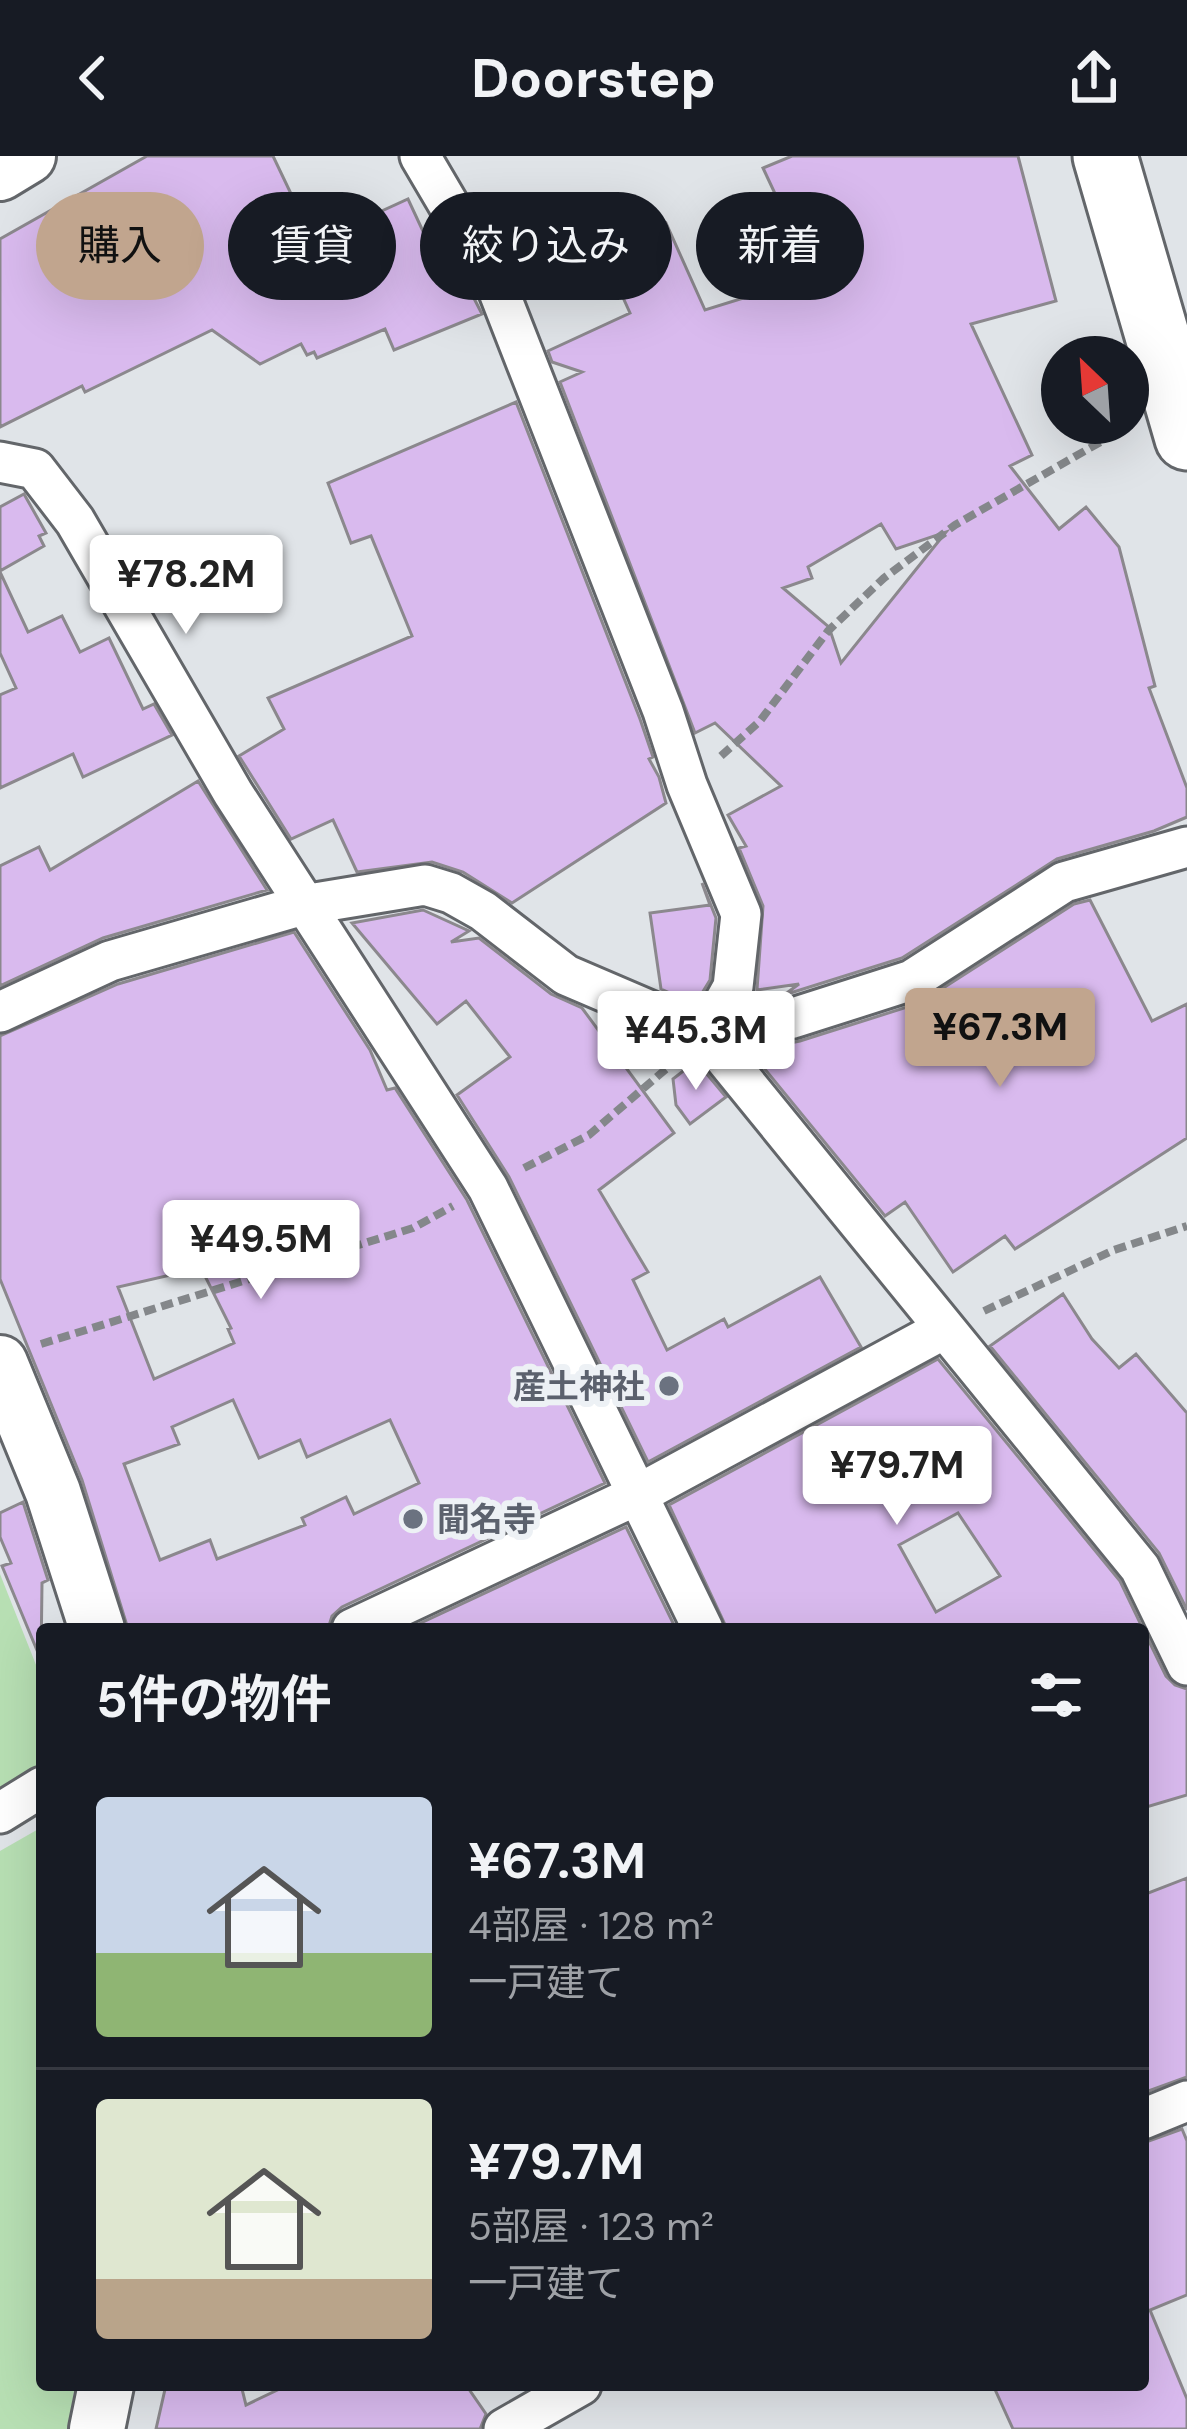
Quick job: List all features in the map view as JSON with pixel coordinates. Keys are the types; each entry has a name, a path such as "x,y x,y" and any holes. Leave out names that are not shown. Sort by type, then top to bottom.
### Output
{"main road":[{"path":"0,173 28,156"},
{"path":"1105,156 1187,438"},
{"path":"11,1356 95,1623"},
{"path":"97,2429 105,2391"}],"street":[{"path":"420,156 497,287 741,914 733,987 706,1035"},
{"path":"0,462 34,469 75,520 303,905 488,1187 700,1623"},
{"path":"706,1035 793,1018 911,980 1064,882 1187,847"},
{"path":"0,1012 110,961 303,905 424,885 451,892 566,975 706,1035 1140,1568 1187,1665"},
{"path":"365,1623 635,1496 944,1329"},
{"path":"0,1813 36,1791"},
{"path":"1149,2117 1187,2101"},
{"path":"504,2429 570,2391"}],"path":[{"path":"687,785 760,721 828,631 884,578 955,525 1097,444"},
{"path":"11,1356 413,1228 589,1135 706,1035"},
{"path":"944,1329 1114,1250 1187,1226"}],"green space":[{"path":"0,1574 36,1665 36,1781 0,1800"},
{"path":"36,1830 36,2391 74,2391 68,2429 0,2429 0,1851"}],"building":[{"path":"147,156 273,156 290,192 228,192 228,300 396,300 396,204 408,199 420,225 420,300 475,300 482,314 394,350 385,329 317,358 314,352 307,355 301,344 260,364 212,330 0,427 0,239 36,219 36,300 204,300 204,192 83,192"},
{"path":"792,156 1018,156 1056,301 971,324 1032,455 1010,466 1059,529 1086,507 1119,547 1155,686 1149,688 1187,788 1187,817 1057,859 902,958 784,995 799,984 757,990 763,906 739,848 746,846 728,815 781,786 715,723 695,733 560,382 582,372 552,362 548,351 630,313 624,300 672,300 672,236 696,300 705,310 737,300 864,300 864,192 774,192 763,168","holes":["881,524 896,549 946,532 841,663 829,627 783,588 812,578 808,567"]},
{"path":"516,402 640,719 666,803 512,903 463,872 432,862 357,872 333,820 291,839 239,756 284,729 268,698 412,636 371,536 351,543 328,483"},
{"path":"24,494 46,533 39,536 44,546 0,571 0,507"},
{"path":"0,572 28,632 62,616 80,652 109,638 143,709 154,704 172,735 83,777 73,754 0,788 0,695 16,688 0,653"},
{"path":"198,781 267,890 103,938 0,986 0,866 39,847 50,870"},
{"path":"702,883 716,918 710,980 699,998 686,1000 661,989 650,913 710,905"},
{"path":"1090,900 1152,1021 1187,1004 1187,1138 1015,1249 1005,1236 953,1272 905,1202 885,1216 750,1051 800,1041 920,1003 1074,904"},
{"path":"423,910 469,931 451,942 479,938 551,994 582,1008 674,1133 599,1190 648,1272 633,1280 667,1350 724,1319 728,1327 820,1277 861,1347 648,1462 509,1177 457,1095 510,1057 466,1001 437,1024 352,923"},
{"path":"294,932 370,1050 387,1090 395,1088 467,1200 605,1483 342,1607 330,1623 126,1623 82,1480 0,1279 0,1036 118,984","holes":["201,1268 234,1343 154,1379 118,1287","233,1400 259,1458 300,1440 307,1457 390,1420 419,1483 354,1514 346,1497 302,1518 305,1525 217,1559 210,1540 160,1560 124,1464 179,1444 172,1427"]},
{"path":"696,1061 726,1097 690,1124 676,1105 673,1079"},
{"path":"1063,1294 1092,1339 1119,1368 1136,1354 1187,1413 1187,1610 1159,1553 990,1346"},
{"path":"938,1359 1120,1581 1140,1623 724,1623 669,1505","holes":["958,1513 1000,1576 936,1612 899,1545"]},
{"path":"23,1502 48,1580 42,1583 36,1648 2,1566 11,1563 0,1537 0,1513"},
{"path":"626,1527 673,1623 421,1623"},
{"path":"1149,1641 1166,1676 1187,1689 1187,1795 1149,1806"},
{"path":"1187,1878 1187,2077 1149,2091 1149,1893"},
{"path":"1182,2129 1187,2141 1187,2295 1150,2310 1187,2399 1187,2429 1013,2429 996,2391 1149,2391 1149,2141"},
{"path":"165,2391 242,2391 246,2405 275,2391 470,2391 486,2414 480,2429 156,2429"}],"place":[{"name":"産土神社","path":"669,1386"},
{"name":"聞名寺","path":"413,1519"}]}
